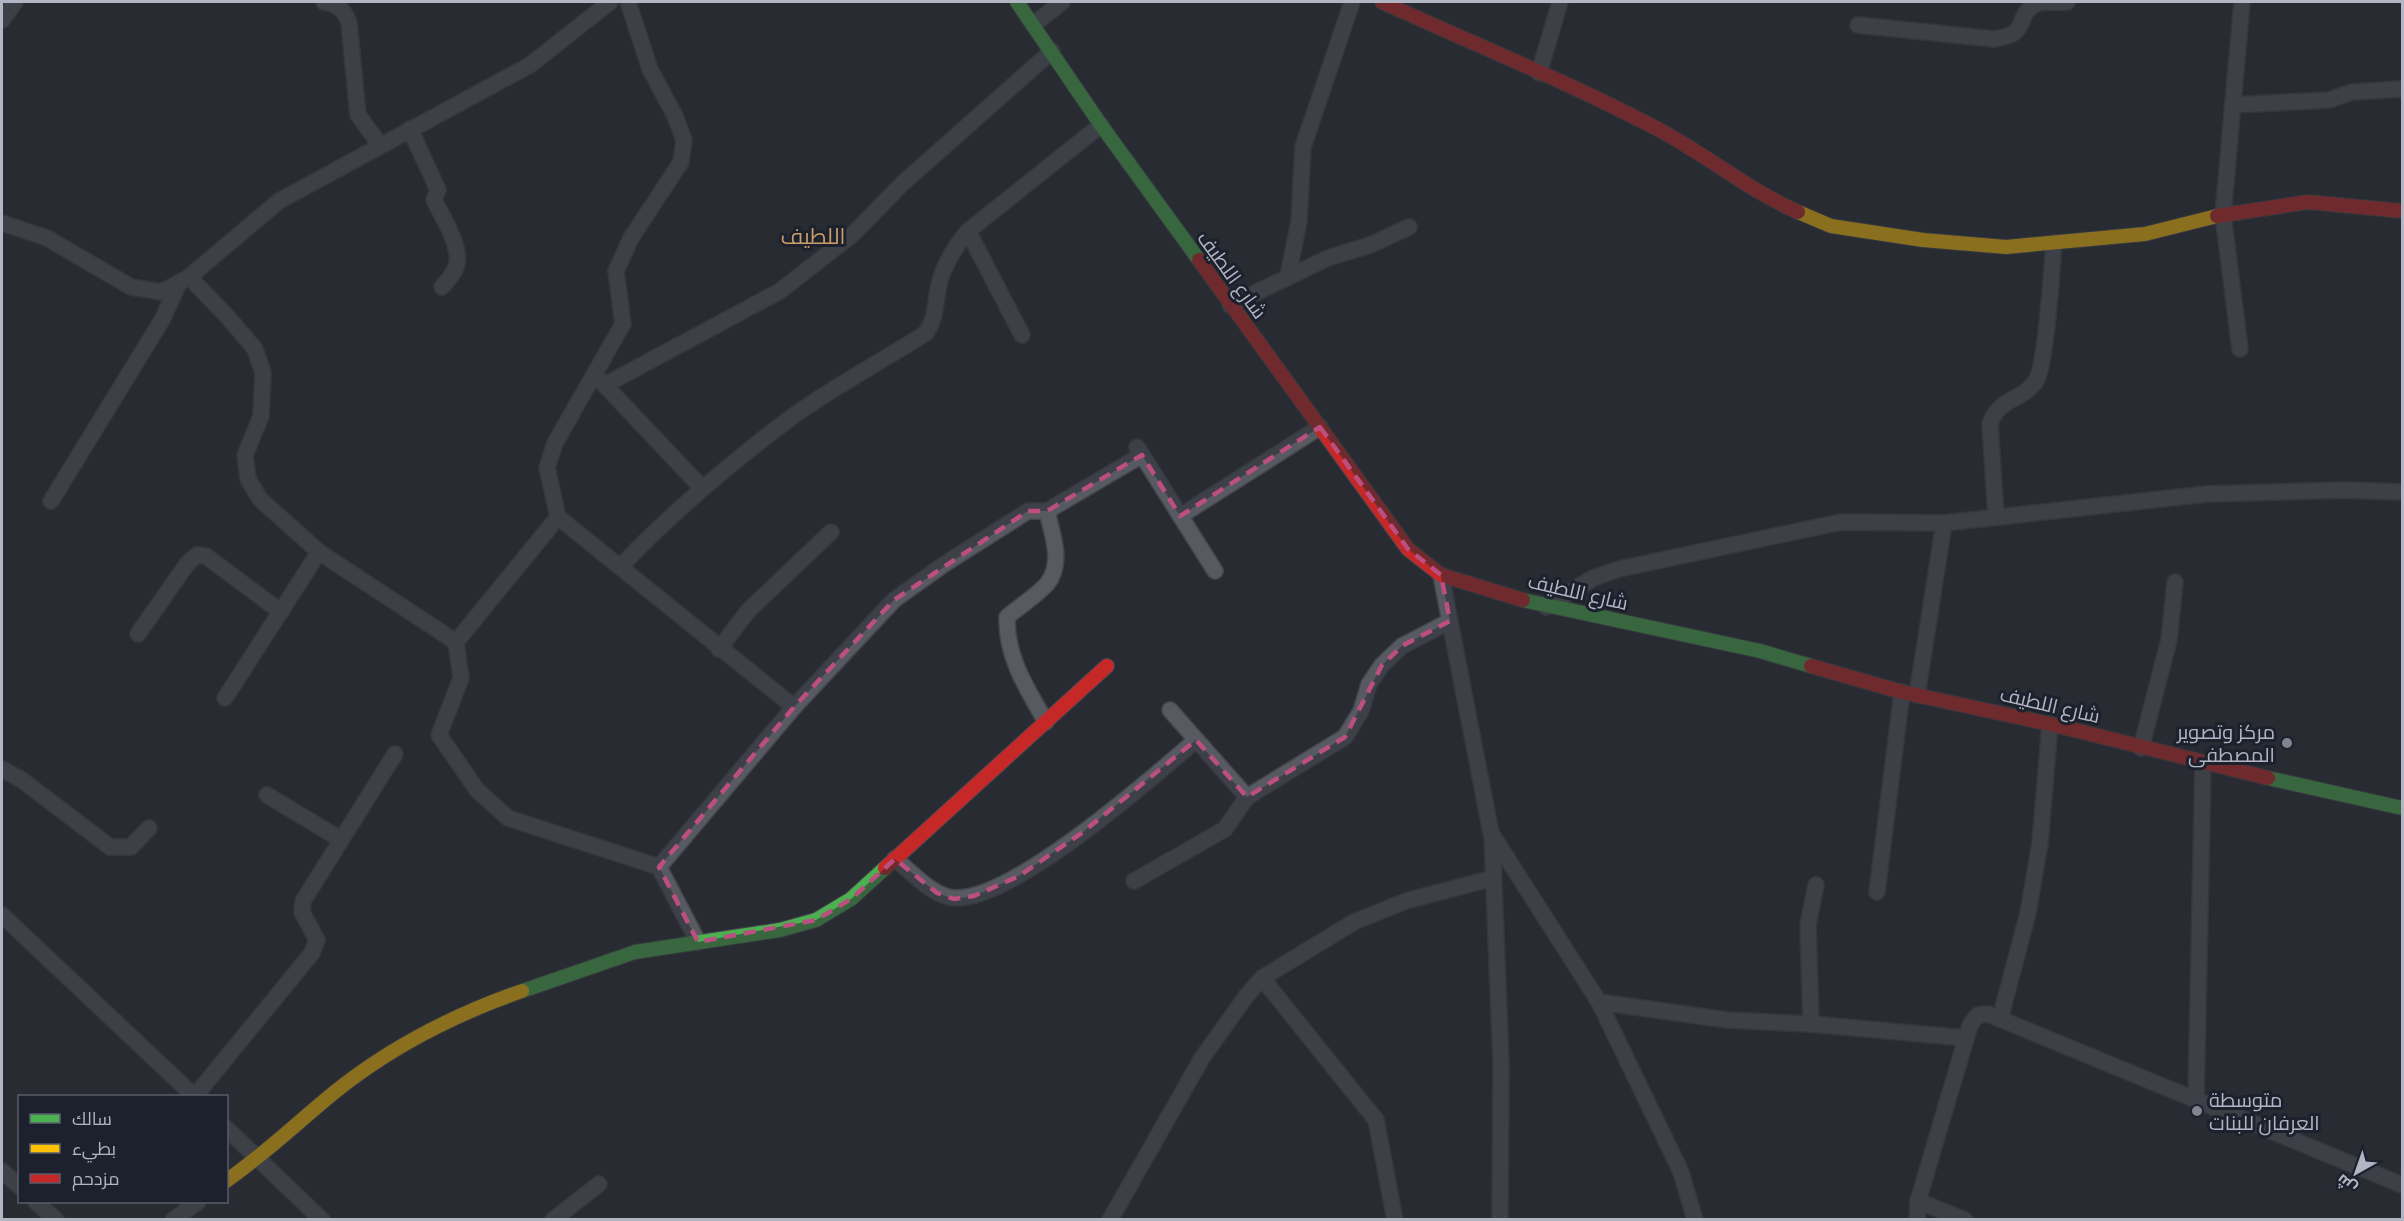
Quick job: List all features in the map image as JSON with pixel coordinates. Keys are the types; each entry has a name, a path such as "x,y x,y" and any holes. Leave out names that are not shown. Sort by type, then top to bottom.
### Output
{"street":[{"path":"2,20 15,2"},
{"path":"324,2 336,4 345,11 349,23 358,114 380,145"},
{"path":"2,223 47,238 131,287 162,292 184,280 279,201 530,65 610,2"},
{"path":"600,380 623,324 616,271 631,238 681,162 684,140 675,116 650,69 628,2"},
{"name":"شارع اللطيف","path":"1017,2 1101,125 1408,549 1441,575 1546,606 1760,651 1910,694 2050,724 2203,764 2403,808"},
{"path":"1033,25 1062,2"},
{"path":"1288,276 1299,221 1303,147 1352,2"},
{"path":"1382,2 1652,126 1713,161 1765,197 1831,226 1923,240 2006,247 2145,234 2223,215 2308,202 2403,211"},
{"path":"1539,74 1560,2"},
{"path":"1858,25 1994,39 2010,36 2019,29 2032,6 2042,2 2067,2"},
{"path":"2240,349 2223,215 2242,2"},
{"path":"794,707 718,649 558,517 547,468 555,443 582,393 600,380 780,291 853,234 903,183 1052,51"},
{"path":"2233,105 2329,100 2352,92 2403,89"},
{"path":"620,567 662,523 702,488 795,415 926,333 934,321 938,287 953,249 968,231 1101,125"},
{"path":"410,129 438,189 434,200 454,245 458,261 455,270 442,286"},
{"path":"1230,305 1328,258 1370,246 1409,227"},
{"path":"968,231 1022,335"},
{"path":"1996,517 1990,424 1994,412 2003,403 2027,392 2038,378 2048,312 2054,243"},
{"path":"51,501 184,280"},
{"path":"184,280 226,315 255,349 263,373 261,416 245,455 248,478 260,499 319,552 456,642"},
{"path":"600,380 702,488"},
{"path":"1180,516 1320,426"},
{"path":"659,867 794,707 894,600 943,565 1028,511 1047,511 1139,451 1215,571"},
{"path":"1546,606 1593,578 1619,569 1827,525 1856,522 1944,523 2207,494 2344,490 2403,492"},
{"path":"1046,722 1018,674 1007,632 1008,617 1048,583 1056,562 1056,548 1047,511"},
{"path":"558,517 456,642 461,678 439,735 477,790 508,818 659,867 698,942"},
{"path":"1877,892 1910,694 1944,523"},
{"path":"718,649 748,611 831,532"},
{"path":"225,698 319,552"},
{"path":"138,634 187,564 197,555 206,556 281,612"},
{"path":"1441,575 1491,833 1501,1063 1500,1220"},
{"path":"2140,748 2169,640 2175,582"},
{"path":"1134,881 1225,829 1247,797 1346,737 1361,711 1369,684 1382,665 1402,646 1450,621"},
{"path":"228,1180 259,1158 337,1090 411,1039 517,993 624,956 780,930 816,920 851,899 1107,666"},
{"path":"1170,710 1247,797"},
{"path":"2000,1019 2028,913 2040,843 2050,724"},
{"path":"895,859 937,892 954,898 974,896 1019,876 1083,832 1196,740"},
{"path":"195,1095 312,953 317,940 302,912 303,901 395,754"},
{"path":"2196,1099 2203,764"},
{"path":"2,769 22,780 110,847 131,847 149,828"},
{"path":"267,795 340,839"},
{"path":"1491,833 1599,1002 1681,1172 1695,1220"},
{"path":"1110,1220 1202,1058 1262,978 1354,922 1406,900 1493,878"},
{"path":"1811,1024 1808,925 1816,885"},
{"path":"2,915 193,1095"},
{"path":"1262,978 1376,1120 1395,1220"},
{"path":"1599,1002 1641,1006 1718,1019 1811,1024 1966,1038"},
{"path":"1917,1220 1918,1201 1970,1025 1978,1016 1988,1014 2403,1185"},
{"path":"228,1130 322,1220"},
{"path":"2,1172 18,1185"},
{"path":"553,1220 599,1184"},
{"path":"1918,1201 1965,1220"},
{"path":"37,1203 56,1220"},
{"path":"173,1220 197,1203"}],"highlighted area":[{"path":"1320,427 1408,549 1441,575 1450,621 1402,646 1382,665 1345,737 1247,797 1196,740 1083,832 1019,876 974,896 954,899 937,893 895,859 851,899 816,920 698,942 659,867 794,707 894,600 1028,511 1047,511 1142,455 1180,516"}],"traffic: fast":[{"path":"1017,2 1101,125 1199,260"},
{"path":"1523,600 1760,651 1811,666"},
{"path":"2268,778 2402,808"},
{"path":"522,991 635,952 780,930 816,920 851,899 885,868"}],"traffic: slow":[{"path":"1798,212 1831,226 1923,240 2006,247 2145,234 2217,216"},
{"path":"228,1180 336,1091 379,1060 449,1021 522,991"}],"traffic: jam":[{"path":"1382,2 1619,109 1671,136 1760,193 1798,212"},
{"path":"2217,216 2308,202 2402,211"},
{"path":"1199,260 1408,549 1441,575 1523,600"},
{"path":"885,868 1107,666"},
{"path":"1811,666 1902,692 2050,724 2268,778"}],"place":[{"name":"مركز وتصوير المصطفى","path":"2287,743"},
{"name":"متوسطة العرفان للبنات","path":"2197,1111"}],"district":[{"name":"اللطيف","path":"813,236"}]}
